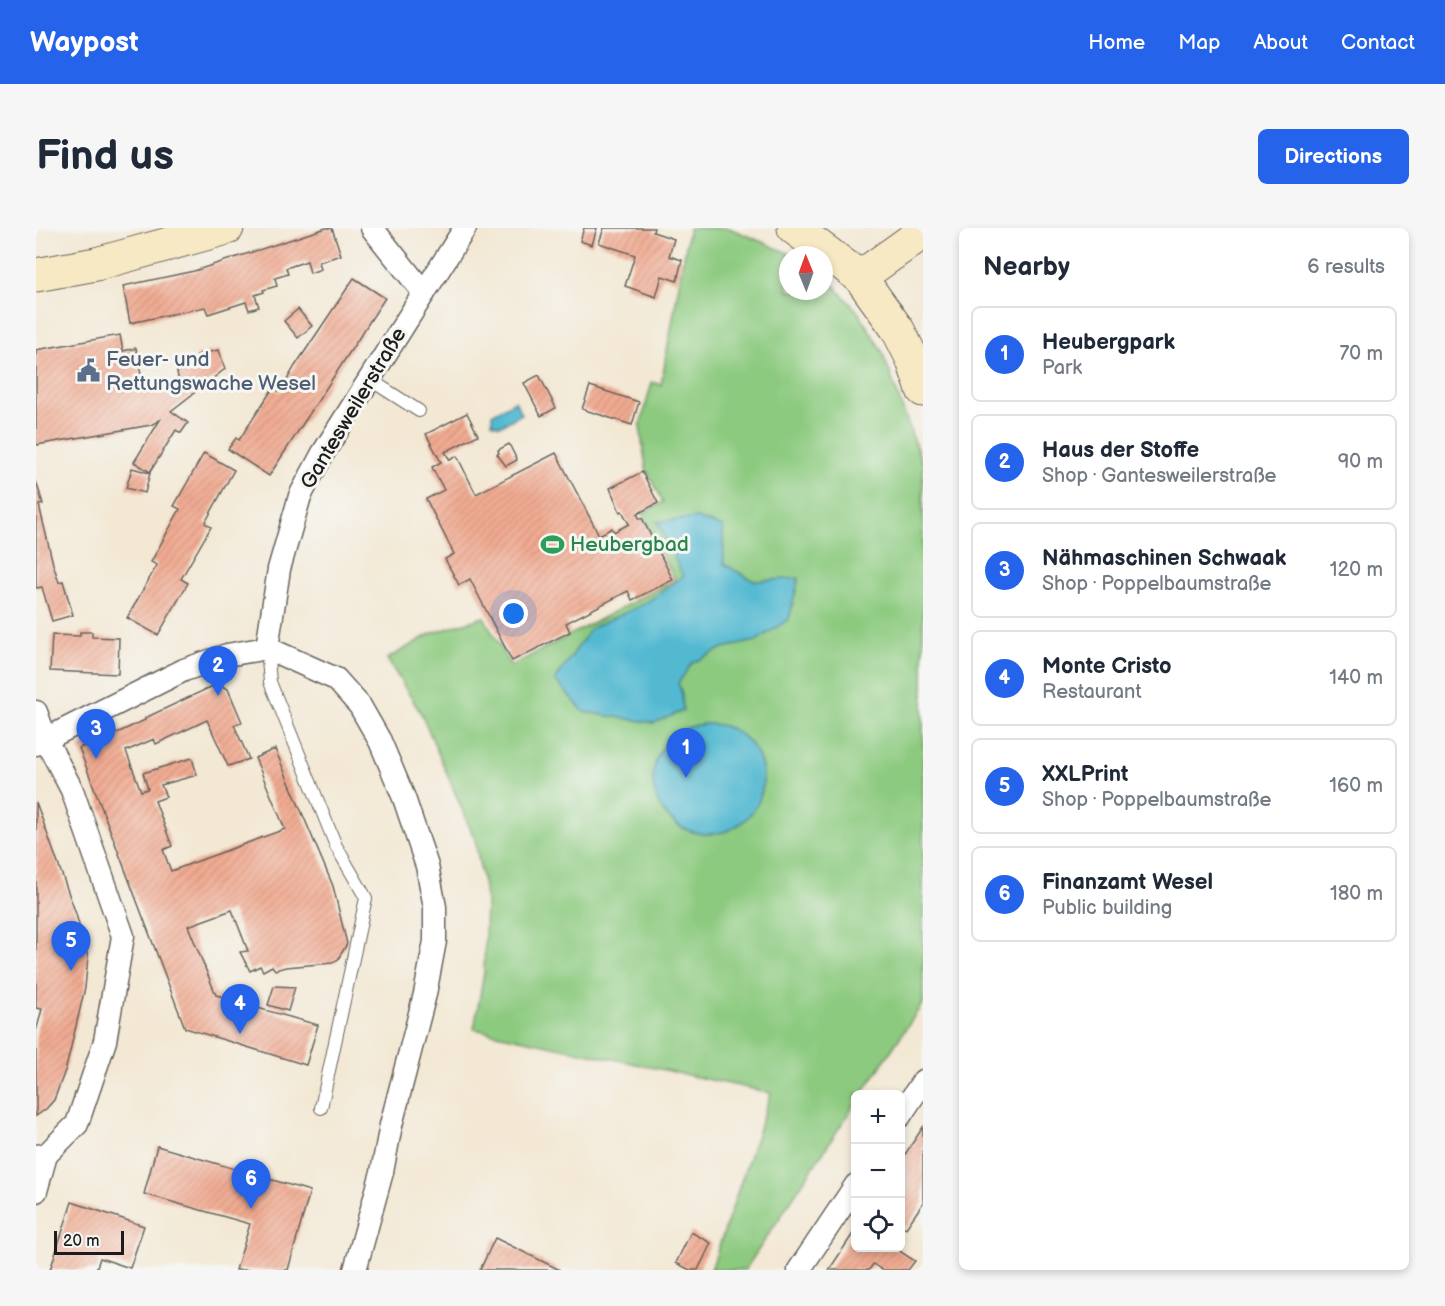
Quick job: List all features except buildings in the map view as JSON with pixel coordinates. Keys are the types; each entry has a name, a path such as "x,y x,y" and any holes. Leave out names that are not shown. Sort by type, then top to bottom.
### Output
{"main road":[{"path":"36,275 96,264 227,228"},
{"path":"794,228 860,277 898,330 912,358 923,390"},
{"path":"860,277 923,232"}],"street":[{"path":"372,228 424,293"},
{"name":"Gantesweilerstraße","path":"267,648 279,569 300,496 323,453 465,228"},
{"path":"41,742 184,670 227,655 267,648 336,679 360,706 380,741 404,798 427,866 435,907 435,941 425,994 356,1270"},
{"path":"36,712 41,742 72,790 123,936 105,1041 77,1124 41,1156 36,1191"},
{"path":"905,1108 923,1081"},
{"path":"799,1270 851,1191"}],"lane":[{"path":"369,379 419,411"},
{"path":"267,648 270,682 336,846 366,898 321,1108"}],"green space":[{"path":"689,228 729,228 779,249 779,300 833,300 833,285 859,313 882,351 923,466 923,1003 865,1090 851,1090 851,1110 745,1270 711,1270 771,1093 474,1029 484,973 486,899 475,840 422,715 387,659 430,634 484,617 511,666 675,580 642,514 663,502 646,468 640,427 652,382 661,385"}],"water":[{"path":"515,401 522,414 500,426 492,423 492,414"},
{"path":"697,518 723,527 724,564 754,581 799,578 789,619 756,641 723,648 692,663 678,683 682,694 683,711 654,723 584,712 555,680 591,628 644,604 683,576 657,522"},
{"path":"708,724 729,728 747,740 759,758 763,779 759,800 747,818 729,830 708,834 687,830 669,818 657,800 653,779 657,758 669,740 687,728"}],"place":[{"name":"Feuer- und Rettungswache Wesel","path":"88,371"},
{"name":"Heubergbad","path":"552,544"},
{"name":"Haus der Stoffe","path":"218,696"},
{"name":"Nähmaschinen Schwaak","path":"96,759"},
{"name":"Heubergpark","path":"686,778"},
{"name":"XXLPrint","path":"71,971"},
{"name":"Monte Cristo","path":"240,1034"},
{"name":"Finanzamt Wesel","path":"251,1209"}]}
